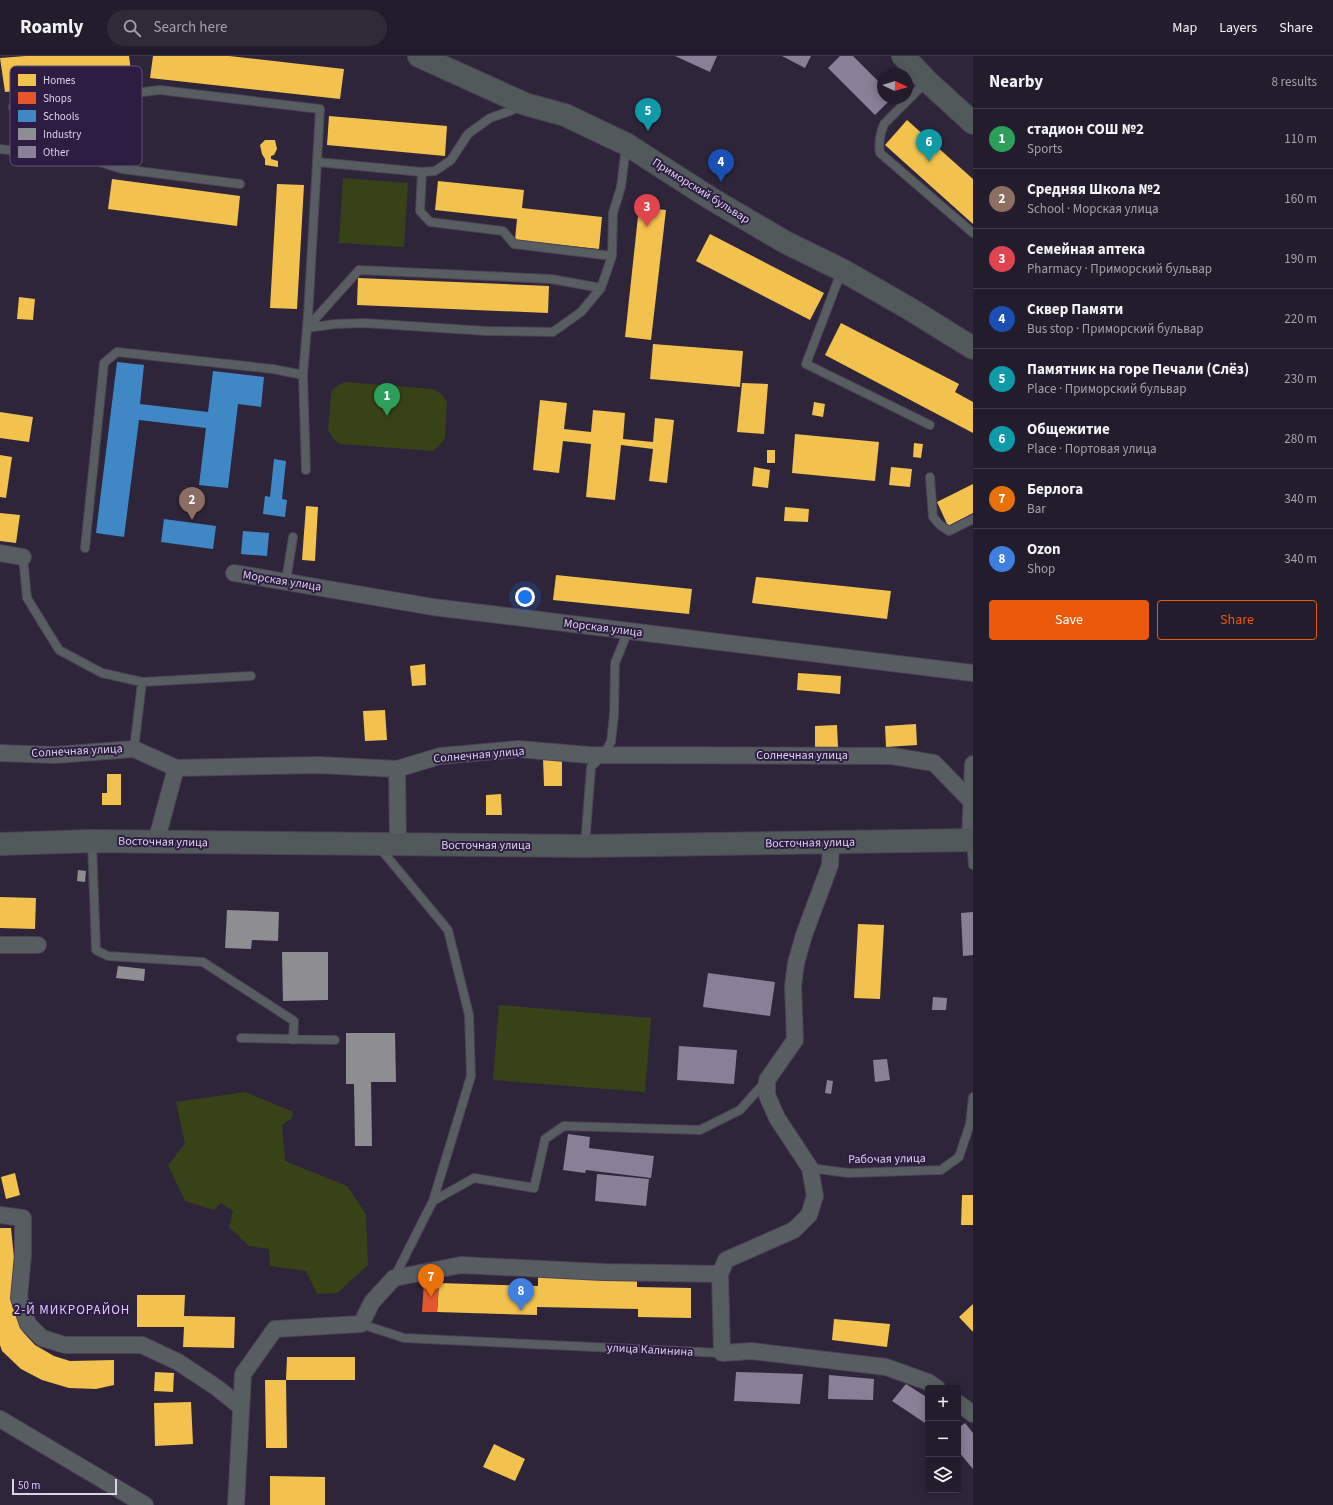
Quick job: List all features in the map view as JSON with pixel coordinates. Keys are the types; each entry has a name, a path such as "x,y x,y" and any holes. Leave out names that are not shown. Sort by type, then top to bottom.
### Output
{"street":[{"name":"Приморский бульвар","path":"419,56 525,104 565,115 626,144 710,198 785,242 842,270 910,309 973,348"},
{"path":"903,56 927,81 973,123"},
{"path":"0,553 23,557"},
{"name":"Морская улица","path":"234,573 433,607 973,673"},
{"name":"Солнечная улица","path":"0,753 55,755 134,749 176,768 319,765 397,769 440,756 518,749 603,755 892,756 934,763 971,801"},
{"path":"972,840 971,801 973,764"},
{"path":"156,842 176,768"},
{"path":"388,845 397,769"},
{"name":"Восточная улица","path":"0,844 92,841 584,846 972,840"},
{"path":"722,1353 720,1274 726,1260 794,1230 809,1215 815,1196 810,1168 777,1118 768,1095 767,1080 796,1040 793,986 796,963 804,935 830,865 831,842"},
{"path":"0,945 38,946"},
{"path":"0,1215 23,1218 23,1255 19,1298 28,1324 42,1338 65,1345 142,1345 178,1362 216,1386 241,1407"},
{"path":"236,1505 243,1374 275,1329 361,1324 372,1302 394,1278 461,1265 602,1272 720,1274"},
{"name":"улица Калинина","path":"722,1353 751,1351 886,1368 928,1382 932,1385"},
{"path":"961,1405 973,1414"},
{"path":"0,1419 145,1505"}],"lane":[{"path":"927,81 884,124 880,133 878,144 880,153 973,233"},
{"path":"142,92 160,90 320,109 303,375 306,470"},
{"path":"317,162 422,172 435,171 451,160 468,134 490,118 510,112 525,104"},
{"path":"307,328 335,324 364,323 486,331 553,332 581,312 601,288 612,256 613,212 621,187 626,144"},
{"path":"0,149 10,150"},
{"path":"112,166 122,169 240,184"},
{"path":"422,172 420,211 430,222 503,231 514,244 612,256"},
{"path":"307,328 359,270 551,279 601,288"},
{"path":"842,270 806,364 930,425"},
{"path":"85,548 104,363 117,352 273,369 303,375"},
{"path":"930,477 933,517 940,525 949,531 973,519"},
{"path":"286,581 293,537"},
{"path":"23,557 28,598 59,650 102,673 142,682 250,676"},
{"path":"584,846 591,767 603,755 611,742 614,716 615,663 628,631"},
{"path":"134,749 142,682"},
{"path":"972,840 973,865"},
{"path":"92,841 96,950 108,956 203,962 294,1021 293,1040"},
{"path":"388,845 448,930 469,1015 471,1076 432,1201 394,1278"},
{"path":"241,1038 336,1040"},
{"path":"432,1201 474,1178 534,1188 545,1139 564,1126 700,1130 740,1110 767,1080"},
{"name":"Рабочая улица","path":"810,1168 848,1173 941,1170 959,1157 970,1124 973,1098"},
{"name":"улица Калинина","path":"361,1324 404,1338 722,1353"}],"green space":[{"path":"343,178 408,183 404,247 339,243"},
{"path":"344,382 434,389 441,394 447,402 445,438 433,451 341,444 334,440 328,430 331,394 333,389"},
{"path":"499,1005 651,1018 645,1092 493,1080"},
{"path":"245,1092 293,1112 292,1118 282,1125 285,1161 347,1186 366,1214 368,1265 337,1293 317,1294 306,1271 270,1266 269,1249 249,1246 229,1227 233,1211 221,1203 214,1210 185,1201 168,1165 185,1144 176,1102"}],"building: Homes":[{"path":"26,56 129,56 130,66 10,66 10,91 5,92 0,58"},
{"path":"153,56 229,56 344,69 340,99 150,78"},
{"path":"329,116 447,126 445,156 327,145"},
{"path":"907,120 973,179 973,224 885,145"},
{"path":"265,140 275,140 277,149 274,155 271,156 271,159 278,161 278,167 265,165 265,159 260,145"},
{"path":"112,179 240,196 237,226 108,209"},
{"path":"438,181 524,190 522,208 602,217 599,249 515,240 517,219 435,210"},
{"path":"277,184 304,185 297,309 270,308"},
{"path":"639,207 666,210 651,340 625,337"},
{"path":"710,234 824,293 810,320 696,261"},
{"path":"358,278 549,286 548,313 357,305"},
{"path":"19,297 35,299 33,320 17,319"},
{"path":"841,323 959,384 955,392 973,402 973,433 825,355"},
{"path":"653,344 743,351 740,387 650,379"},
{"path":"742,383 768,384 764,434 737,432"},
{"path":"540,400 567,403 564,429 591,432 593,410 625,413 623,439 653,442 655,418 674,420 667,483 649,481 653,449 621,445 615,500 586,497 591,444 563,441 559,473 533,470"},
{"path":"814,402 825,404 823,417 812,415"},
{"path":"0,412 33,417 29,442 0,438"},
{"path":"795,434 879,442 875,481 792,473"},
{"path":"914,443 923,444 921,458 913,457"},
{"path":"767,450 775,450 775,463 767,463"},
{"path":"0,455 12,457 6,498 0,497"},
{"path":"754,467 770,470 768,488 752,486"},
{"path":"891,467 912,469 910,487 889,485"},
{"path":"973,484 973,513 948,526 937,502"},
{"path":"306,506 318,507 315,561 302,560"},
{"path":"785,507 809,509 808,522 784,521"},
{"path":"0,513 20,515 16,543 0,541"},
{"path":"556,575 692,589 689,614 553,600"},
{"path":"756,577 891,591 887,619 752,603"},
{"path":"425,664 426,685 412,686 410,666"},
{"path":"798,673 841,676 840,694 797,690"},
{"path":"385,710 387,740 365,741 363,711"},
{"path":"916,724 917,745 886,747 885,726"},
{"path":"837,725 838,747 815,748 815,726"},
{"path":"562,757 562,786 544,786 543,758"},
{"path":"107,774 121,774 121,805 102,805 102,793 107,793"},
{"path":"501,794 502,815 486,815 486,795"},
{"path":"0,897 36,898 35,929 0,928"},
{"path":"858,924 884,925 880,999 854,998"},
{"path":"15,1173 20,1195 6,1199 1,1177"},
{"path":"962,1195 973,1195 973,1225 961,1225"},
{"path":"0,1228 11,1228 14,1258 13,1292 15,1313 23,1332 35,1345 54,1356 70,1361 114,1360 114,1385 96,1389 69,1388 42,1380 21,1369 2,1351 0,1345"},
{"path":"538,1276 637,1279 637,1287 691,1288 691,1318 638,1317 638,1309 537,1307 537,1315 437,1312 439,1283 538,1286"},
{"path":"137,1295 185,1295 184,1316 235,1317 234,1348 183,1347 184,1327 137,1327"},
{"path":"973,1304 973,1332 959,1317"},
{"path":"834,1319 890,1324 887,1347 832,1340"},
{"path":"287,1357 355,1357 355,1380 286,1380"},
{"path":"155,1372 174,1373 173,1392 154,1391"},
{"path":"265,1380 286,1380 287,1448 266,1448"},
{"path":"191,1402 193,1444 155,1446 154,1403"},
{"path":"494,1444 525,1459 515,1481 483,1467"},
{"path":"270,1476 325,1477 325,1505 270,1505"}],"building: Shops":[{"path":"424,1282 439,1283 437,1312 422,1312"}],"building: Schools":[{"path":"117,362 144,365 140,404 208,412 213,371 264,377 261,407 238,404 228,488 199,485 206,428 139,420 124,537 96,533"},
{"path":"274,459 286,461 282,499 287,500 285,517 263,514 265,496 270,497"},
{"path":"164,519 216,526 213,549 161,542"},
{"path":"243,531 269,533 267,556 241,554"}],"building: Industry":[{"path":"78,870 86,871 85,882 77,881"},
{"path":"227,910 279,912 278,941 252,940 251,949 225,948"},
{"path":"282,952 328,952 328,1000 283,1001"},
{"path":"118,966 145,969 144,981 116,978"},
{"path":"346,1033 395,1033 396,1082 371,1082 372,1146 355,1146 354,1084 346,1084"}],"building: Other":[{"path":"675,56 717,56 710,72"},
{"path":"782,56 811,56 805,68"},
{"path":"840,56 853,56 877,80 877,104 886,104 875,115 828,68"},
{"path":"973,912 973,955 963,956 961,913"},
{"path":"708,973 775,982 770,1016 703,1007"},
{"path":"933,997 947,998 946,1010 932,1010"},
{"path":"679,1046 737,1050 734,1084 677,1080"},
{"path":"887,1059 890,1080 875,1082 873,1060"},
{"path":"827,1080 833,1081 831,1094 825,1093"},
{"path":"568,1134 590,1137 589,1148 654,1156 651,1178 586,1170 585,1173 563,1170"},
{"path":"597,1174 649,1179 646,1206 595,1201"},
{"path":"736,1372 803,1374 800,1404 734,1401"},
{"path":"829,1375 874,1379 873,1400 828,1399"},
{"path":"906,1384 925,1396 925,1423 892,1401"},
{"path":"965,1423 973,1433 973,1469 961,1455 961,1426"}],"place":[{"name":"Памятник на горе Печали (Слёз)","path":"648,131"},
{"name":"Общежитие","path":"929,162"},
{"name":"Сквер Памяти","path":"721,182"},
{"name":"Семейная аптека","path":"647,227"},
{"name":"стадион СОШ №2","path":"387,416"},
{"name":"Средняя Школа №2","path":"192,520"},
{"name":"Берлога","path":"431,1297"},
{"name":"Ozon","path":"521,1311"}],"district":[{"name":"2-Й МИКРОРАЙОН","path":"72,1310"}]}
